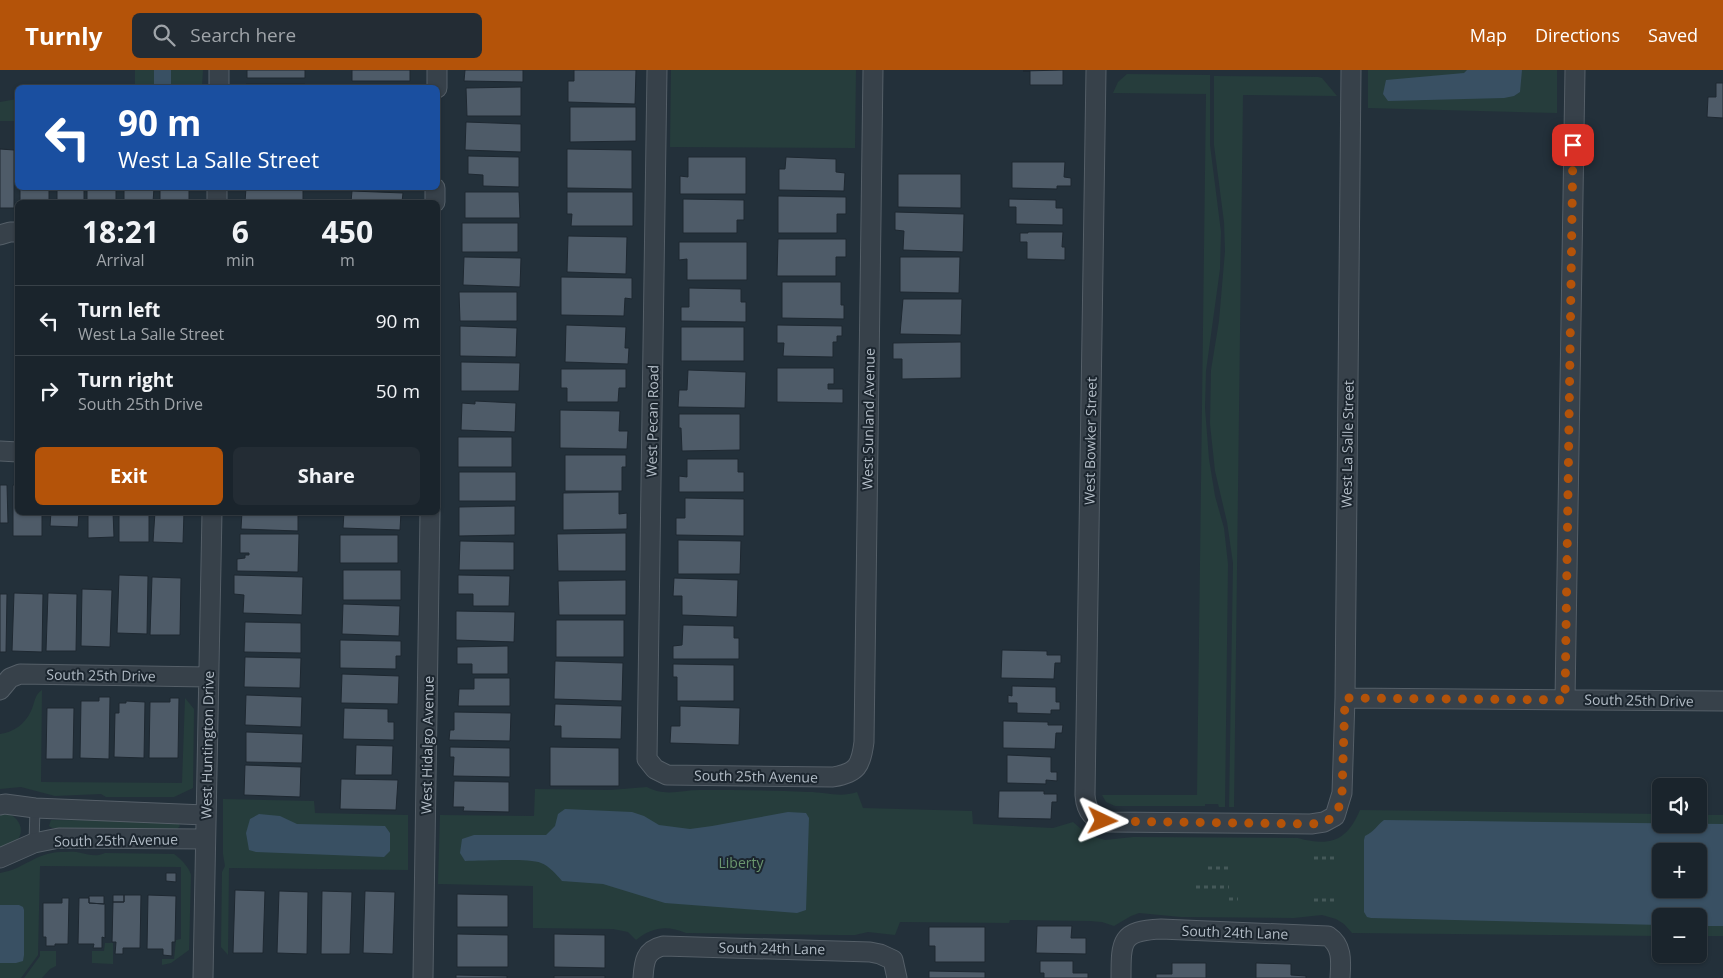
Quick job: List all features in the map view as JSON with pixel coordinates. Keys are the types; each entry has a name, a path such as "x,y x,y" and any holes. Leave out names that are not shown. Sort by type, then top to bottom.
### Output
{"street":[{"path":"219,70 219,85"},
{"path":"437,70 437,85"},
{"name":"West Pecan Road","path":"655,769 647,759 657,70"},
{"name":"West Sunland Avenue","path":"857,768 864,742 873,70"},
{"name":"West Bowker Street","path":"1096,70 1085,795 1089,812 1098,820 1108,822 1310,824 1324,822 1335,816"},
{"name":"West La Salle Street","path":"1335,816 1342,793 1345,698 1351,70"},
{"path":"1565,700 1574,70"},
{"path":"0,235 15,232"},
{"path":"0,451 15,452"},
{"name":"West Huntington Drive","path":"203,978 212,515"},
{"name":"West Hidalgo Avenue","path":"424,978 430,515"},
{"name":"South 25th Drive","path":"0,690 10,678 20,674 208,677"},
{"name":"South 25th Drive","path":"1345,698 1723,701"},
{"name":"South 25th Avenue","path":"655,769 667,775 833,777 847,774 857,768"},
{"name":"South 25th Avenue","path":"0,805 205,815"},
{"name":"South 25th Avenue","path":"0,858 34,843 65,837 205,839"},
{"name":"South 24th Lane","path":"1121,978 1122,947 1128,936 1137,932 1161,930 1328,936 1339,947 1341,957 1340,978"},
{"name":"South 24th Lane","path":"644,978 646,957 651,950 662,946 858,951 880,954 895,969"}],"lane":[{"path":"34,843 35,808"}],"path":[{"path":"1314,858 1335,858"},
{"path":"1208,868 1229,868"},
{"path":"1196,887 1229,888"},
{"path":"1229,899 1238,899"},
{"path":"1314,900 1336,900"}],"green space":[{"path":"135,70 203,70 202,85 135,85"},
{"path":"671,70 856,70 855,148 670,147"},
{"path":"1368,70 1557,70 1557,113 1368,108"},
{"path":"1127,74 1210,75 1210,145 1221,232 1220,269 1206,371 1205,408 1209,459 1215,496 1224,528 1228,564 1225,807 1219,807 1218,804 1205,804 1205,806 1115,806 1106,802 1102,795 1197,795 1206,94 1113,93 1118,82"},
{"path":"1214,76 1318,77 1322,78 1337,96 1243,95 1234,807 1229,807 1233,563 1227,522 1215,471 1210,424 1211,370 1219,321 1225,251 1224,222 1214,145"},
{"path":"15,99 15,121 0,121 0,102"},
{"path":"42,690 41,782 182,783 185,698 194,709 193,788 174,797 106,797 101,794 55,796 21,787 0,789 0,734 18,727 29,716 37,694"},
{"name":"Liberty","path":"647,787 660,792 754,790 815,792 839,795 857,792 863,808 972,811 973,824 1053,828 1073,822 1088,835 1105,840 1133,837 1298,838 1319,842 1328,841 1343,835 1349,829 1360,810 1652,814 1652,833 1707,833 1707,815 1723,815 1723,936 1707,936 1707,908 1652,908 1652,936 1352,933 1344,924 1336,919 1322,915 1294,918 1181,917 1139,913 1114,926 1090,921 1010,920 1009,923 900,922 895,935 868,932 855,935 686,933 666,928 648,932 636,940 628,932 613,929 533,928 533,886 438,884 440,815 534,816 535,789 610,790"},
{"path":"223,799 314,801 315,813 408,815 408,870 229,868 228,955 221,947 222,872 225,866 223,854"},
{"path":"7,813 18,821 21,829 20,834 14,843 0,848 0,814"},
{"path":"51,820 177,821 180,826 177,829 52,828 49,826"},
{"path":"61,852 93,855 105,853 174,854 177,856 187,866 191,875 189,950 171,963 162,965 162,959 174,959 176,940 181,939 181,867 40,866 38,955 21,978 0,978 0,873 9,871 44,855"},
{"path":"105,943 113,943 113,964 92,963 92,951 104,951"},
{"path":"40,951 56,951 56,966 50,969 42,978 24,978 40,956"}],"water":[{"path":"154,70 171,70 171,85 154,85"},
{"path":"1467,70 1522,70 1520,92 1514,96 1504,98 1388,101 1383,94 1386,80 1464,73"},
{"path":"565,809 632,812 644,816 659,825 690,829 788,812 806,813 809,818 806,910 797,913 665,903 603,884 562,881 550,868 535,861 465,861 460,853 462,839 474,835 546,835 555,826 558,814"},
{"path":"259,814 280,816 297,824 385,826 390,833 390,851 384,857 256,852 249,850 246,833 250,819"},
{"path":"1384,820 1652,823 1652,833 1707,833 1707,824 1723,824 1723,926 1707,926 1707,908 1652,908 1652,925 1367,917 1364,912 1364,840 1365,836 1371,833"},
{"path":"0,905 19,905 23,907 23,961 0,963"}],"building":[{"path":"247,70 305,70 305,78 247,78"},
{"path":"352,70 410,70 410,81 352,81"},
{"path":"465,70 523,70 523,82 464,81"},
{"path":"574,70 636,70 635,104 568,102 568,81 574,81"},
{"path":"1063,70 1063,85 1030,85 1030,71 1023,71"},
{"path":"1716,83 1723,83 1723,118 1707,117 1708,97 1716,97"},
{"path":"246,84 305,84 305,85"},
{"path":"521,87 521,116 467,116 466,88"},
{"path":"570,107 636,107 636,141 570,142"},
{"path":"466,122 521,124 521,152 465,150"},
{"path":"0,149 14,150 14,208 0,208"},
{"path":"567,149 632,150 632,189 567,188"},
{"path":"468,156 519,157 519,187 483,186 483,175 468,174"},
{"path":"688,157 746,157 746,194 680,194 680,176 688,177"},
{"path":"786,157 836,159 836,172 845,173 844,191 779,190 779,169 785,169"},
{"path":"1012,162 1065,162 1064,177 1071,178 1071,186 1057,186 1057,189 1012,188"},
{"path":"898,174 961,174 961,208 898,207"},
{"path":"20,190 49,190 49,200 20,200"},
{"path":"57,190 84,190 84,200 57,200"},
{"path":"87,190 116,190 116,200 87,200"},
{"path":"124,190 154,190 153,200 124,200"},
{"path":"160,190 189,190 189,200 160,200"},
{"path":"246,190 303,190 303,200 245,200"},
{"path":"352,191 403,193 402,200 351,200"},
{"path":"465,192 519,192 520,218 465,218"},
{"path":"567,192 633,192 633,226 571,226 572,214 567,214"},
{"path":"778,196 846,197 846,214 837,214 837,233 778,233"},
{"path":"683,199 744,200 744,220 737,220 737,233 683,233"},
{"path":"1009,199 1056,200 1056,208 1063,208 1063,225 1016,224 1016,207 1009,207"},
{"path":"895,212 964,214 963,252 903,250 904,231 895,230"},
{"path":"462,223 518,223 518,252 462,252"},
{"path":"1063,232 1062,247 1065,247 1065,260 1027,259 1027,242 1020,242 1020,233"},
{"path":"568,236 627,237 626,274 567,272"},
{"path":"778,239 846,239 846,257 836,257 836,276 777,276"},
{"path":"679,242 747,242 747,280 687,280 687,259 679,260"},
{"path":"464,257 521,258 520,287 463,285"},
{"path":"900,257 960,257 959,293 900,292"},
{"path":"561,277 632,278 632,299 625,298 624,316 561,315"},
{"path":"782,282 841,282 841,305 844,305 844,319 782,318"},
{"path":"689,288 741,289 741,302 746,302 746,322 681,321 681,307 689,307"},
{"path":"459,292 517,292 517,321 460,321"},
{"path":"903,299 962,299 961,335 900,334"},
{"path":"566,325 626,327 625,348 629,348 628,364 565,362"},
{"path":"777,325 842,326 842,336 837,336 837,342 833,342 833,357 783,356 784,343 777,343"},
{"path":"460,326 517,328 516,357 460,356"},
{"path":"681,327 744,327 744,361 681,361"},
{"path":"961,342 961,378 902,379 902,359 893,359 893,343"},
{"path":"461,362 520,363 519,391 461,391"},
{"path":"777,368 834,368 834,384 828,384 828,389 843,389 843,403 777,402"},
{"path":"561,369 626,369 626,388 619,388 618,402 567,402 567,388 561,388"},
{"path":"688,370 746,372 745,408 678,407 679,390 687,390"},
{"path":"475,401 516,403 515,432 461,430 462,403 475,404"},
{"path":"560,410 620,411 619,431 628,431 627,449 560,448"},
{"path":"679,414 740,414 740,450 682,451"},
{"path":"458,437 512,437 512,467 458,467"},
{"path":"565,455 626,455 626,467 622,467 622,491 565,491"},
{"path":"687,459 738,459 738,472 744,472 744,492 679,492 679,476 687,477"},
{"path":"459,472 516,472 516,501 459,501"},
{"path":"0,485 7,485 8,523 0,523"},
{"path":"13,485 15,485 15,515 42,515 42,536 13,536"},
{"path":"619,492 619,514 627,513 627,529 563,530 563,493"},
{"path":"685,498 744,499 744,536 676,535 676,518 685,518"},
{"path":"515,506 515,535 459,536 459,507"},
{"path":"51,515 79,515 78,527 50,526"},
{"path":"88,515 113,515 114,537 88,538"},
{"path":"119,515 149,515 149,542 119,542"},
{"path":"155,515 184,515 183,543 153,542"},
{"path":"242,515 298,515 298,531 241,529"},
{"path":"344,515 401,515 400,530 343,528"},
{"path":"626,533 626,571 558,571 557,534"},
{"path":"240,534 299,534 298,572 237,571 237,559 245,558 245,555 249,555 249,553 240,553"},
{"path":"340,535 398,535 398,563 340,563"},
{"path":"678,540 741,541 740,574 678,574"},
{"path":"460,541 514,542 514,570 459,570"},
{"path":"343,570 401,570 401,600 343,600"},
{"path":"119,575 148,576 147,634 117,633"},
{"path":"234,575 303,577 302,615 243,613 244,595 234,594"},
{"path":"458,575 510,576 509,606 473,606 473,594 458,594"},
{"path":"152,577 181,578 180,635 150,635"},
{"path":"674,578 738,580 737,617 682,615 682,596 673,596"},
{"path":"626,580 626,615 559,615 558,581"},
{"path":"82,589 112,590 110,647 81,646"},
{"path":"14,593 43,594 42,652 12,651"},
{"path":"48,593 77,594 76,651 46,651"},
{"path":"0,594 7,594 6,652 0,652"},
{"path":"343,604 400,606 399,636 342,634"},
{"path":"456,611 515,612 514,642 456,640"},
{"path":"556,620 624,620 624,657 556,657"},
{"path":"245,622 301,623 301,653 244,652"},
{"path":"683,625 734,626 734,638 739,638 739,659 673,659 673,646 682,645"},
{"path":"340,640 401,641 401,656 396,656 396,669 340,668"},
{"path":"508,646 508,674 472,674 472,664 457,664 457,647"},
{"path":"1002,650 1047,651 1047,655 1061,655 1061,663 1055,663 1054,679 1001,678"},
{"path":"245,657 301,658 300,688 244,687"},
{"path":"555,661 623,663 622,701 554,699"},
{"path":"673,664 734,665 734,701 677,701 677,677 673,677"},
{"path":"342,674 399,676 398,704 341,703"},
{"path":"474,678 510,678 510,706 458,706 459,689 474,689"},
{"path":"1012,686 1056,687 1056,702 1060,702 1060,710 1051,710 1051,714 1017,713 1017,703 1008,703 1008,695 1012,696"},
{"path":"246,695 302,697 301,727 245,725"},
{"path":"99,697 110,697 109,759 80,758 81,701 99,701"},
{"path":"170,698 179,698 178,758 149,758 150,702 170,702"},
{"path":"126,701 145,702 144,758 114,757 115,713 119,713 119,703 126,703"},
{"path":"555,704 622,706 621,739 561,738 561,726 554,726"},
{"path":"680,706 740,708 739,745 670,743 671,726 680,726"},
{"path":"47,708 74,708 73,759 46,759"},
{"path":"344,708 388,709 388,722 394,722 394,740 343,739"},
{"path":"454,712 511,713 510,741 449,740 450,730 454,730"},
{"path":"1003,721 1048,722 1048,725 1063,725 1062,733 1056,733 1055,749 1003,748"},
{"path":"246,732 303,734 302,763 246,762"},
{"path":"356,745 393,746 392,775 355,775"},
{"path":"450,747 510,748 510,777 453,776 454,757 450,757"},
{"path":"550,747 619,748 619,786 550,786"},
{"path":"1007,755 1051,757 1051,772 1057,772 1057,781 1046,780 1046,784 1007,783"},
{"path":"245,765 301,767 300,797 244,795"},
{"path":"341,779 398,780 396,810 340,809"},
{"path":"454,781 509,782 509,812 463,811 464,807 453,807"},
{"path":"999,791 1044,791 1044,794 1057,794 1057,802 1052,802 1051,819 998,818"},
{"path":"166,873 176,873 176,882 166,881"},
{"path":"235,890 265,891 263,953 233,953"},
{"path":"279,891 308,892 307,954 277,953"},
{"path":"322,891 352,892 350,954 321,954"},
{"path":"365,891 395,892 393,954 363,953"},
{"path":"457,894 508,895 508,927 457,927"},
{"path":"113,895 124,895 124,902 113,902"},
{"path":"124,895 141,895 140,948 123,948 123,954 115,954 116,942 112,942 113,902 124,902"},
{"path":"148,895 176,896 175,942 172,942 172,956 163,955 163,949 147,949"},
{"path":"89,896 104,896 104,904 89,903"},
{"path":"62,898 69,898 68,944 46,946 46,937 43,937 43,903 62,903"},
{"path":"79,898 89,898 89,903 105,904 105,938 102,937 102,948 93,948 94,944 78,944"},
{"path":"1037,926 1072,926 1071,938 1086,938 1086,954 1036,953"},
{"path":"929,927 985,927 985,962 935,962 935,946 929,946"},
{"path":"457,934 508,935 508,967 457,967"},
{"path":"554,934 605,935 605,968 554,967"},
{"path":"1040,961 1073,961 1073,973 1088,973 1088,978 1044,978 1044,973 1040,973"},
{"path":"1172,963 1206,963 1206,978 1156,978 1156,974 1172,974"},
{"path":"1256,963 1291,964 1291,975 1306,976 1306,978 1256,978"},
{"path":"929,971 985,972 985,978 929,978"},
{"path":"456,975 507,976 507,978 456,978"},
{"path":"554,976 605,976 605,978 554,978"}],"route":[{"path":"1103,821 1317,824 1330,819 1335,816 1342,793 1345,698 1565,700 1573,145"}]}
